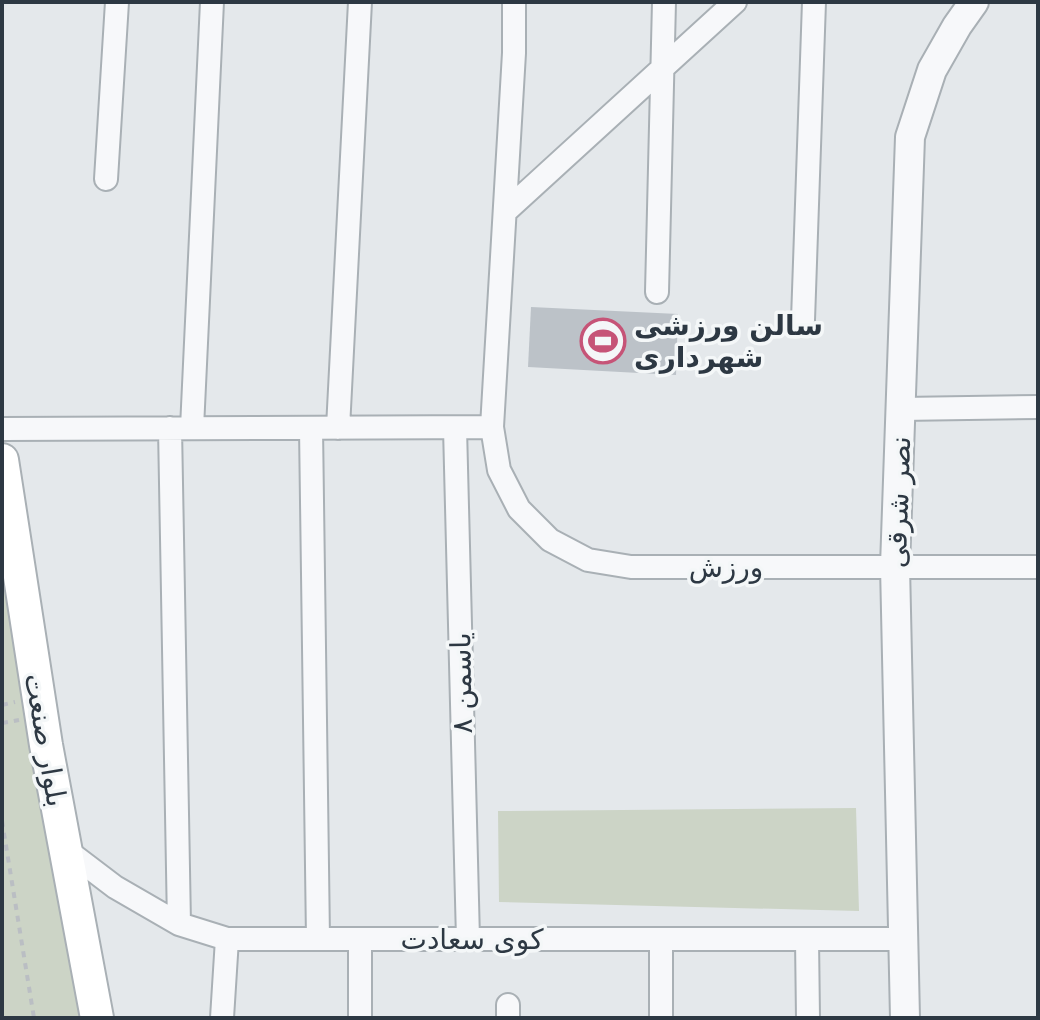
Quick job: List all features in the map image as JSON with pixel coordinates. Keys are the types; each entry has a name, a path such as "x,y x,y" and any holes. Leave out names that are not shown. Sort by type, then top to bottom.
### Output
{"main road":[{"name":"بلوار صنعت","path":"2,460 46,745 97,1018"}],"street":[{"path":"106,179 117,2"},
{"path":"179,924 181,428 212,2"},
{"path":"338,428 360,2"},
{"name":"ورزش","path":"514,2 514,53 492,427 499,470 519,509 550,540 588,560 631,567 1038,567"},
{"path":"657,292 664,2"},
{"path":"505,212 735,2"},
{"path":"803,320 814,2"},
{"name":"نصر شرقی","path":"905,1018 895,566 910,137 932,70 974,2"},
{"path":"901,409 1038,407"},
{"path":"2,429 492,427"},
{"path":"311,428 318,939"},
{"name":"یاسمن ۸","path":"455,428 468,939"},
{"name":"کوی سعادت","path":"65,849 115,887 179,924 227,939 903,939"},
{"path":"222,1018 227,939"},
{"path":"360,939 360,1018"},
{"path":"661,939 661,1018"},
{"path":"807,939 808,1018"}],"path":[{"path":"2,821 34,1018"}],"shaded area":[{"path":"2,470 93,1018 2,1018"},
{"path":"856,808 859,911 499,902 498,811"}],"building":[{"name":"سالن ورزشی شهرداری","path":"531,307 678,314 676,375 528,367"}],"place":[{"name":"سالن ورزشی شهرداری","path":"603,341"}]}
